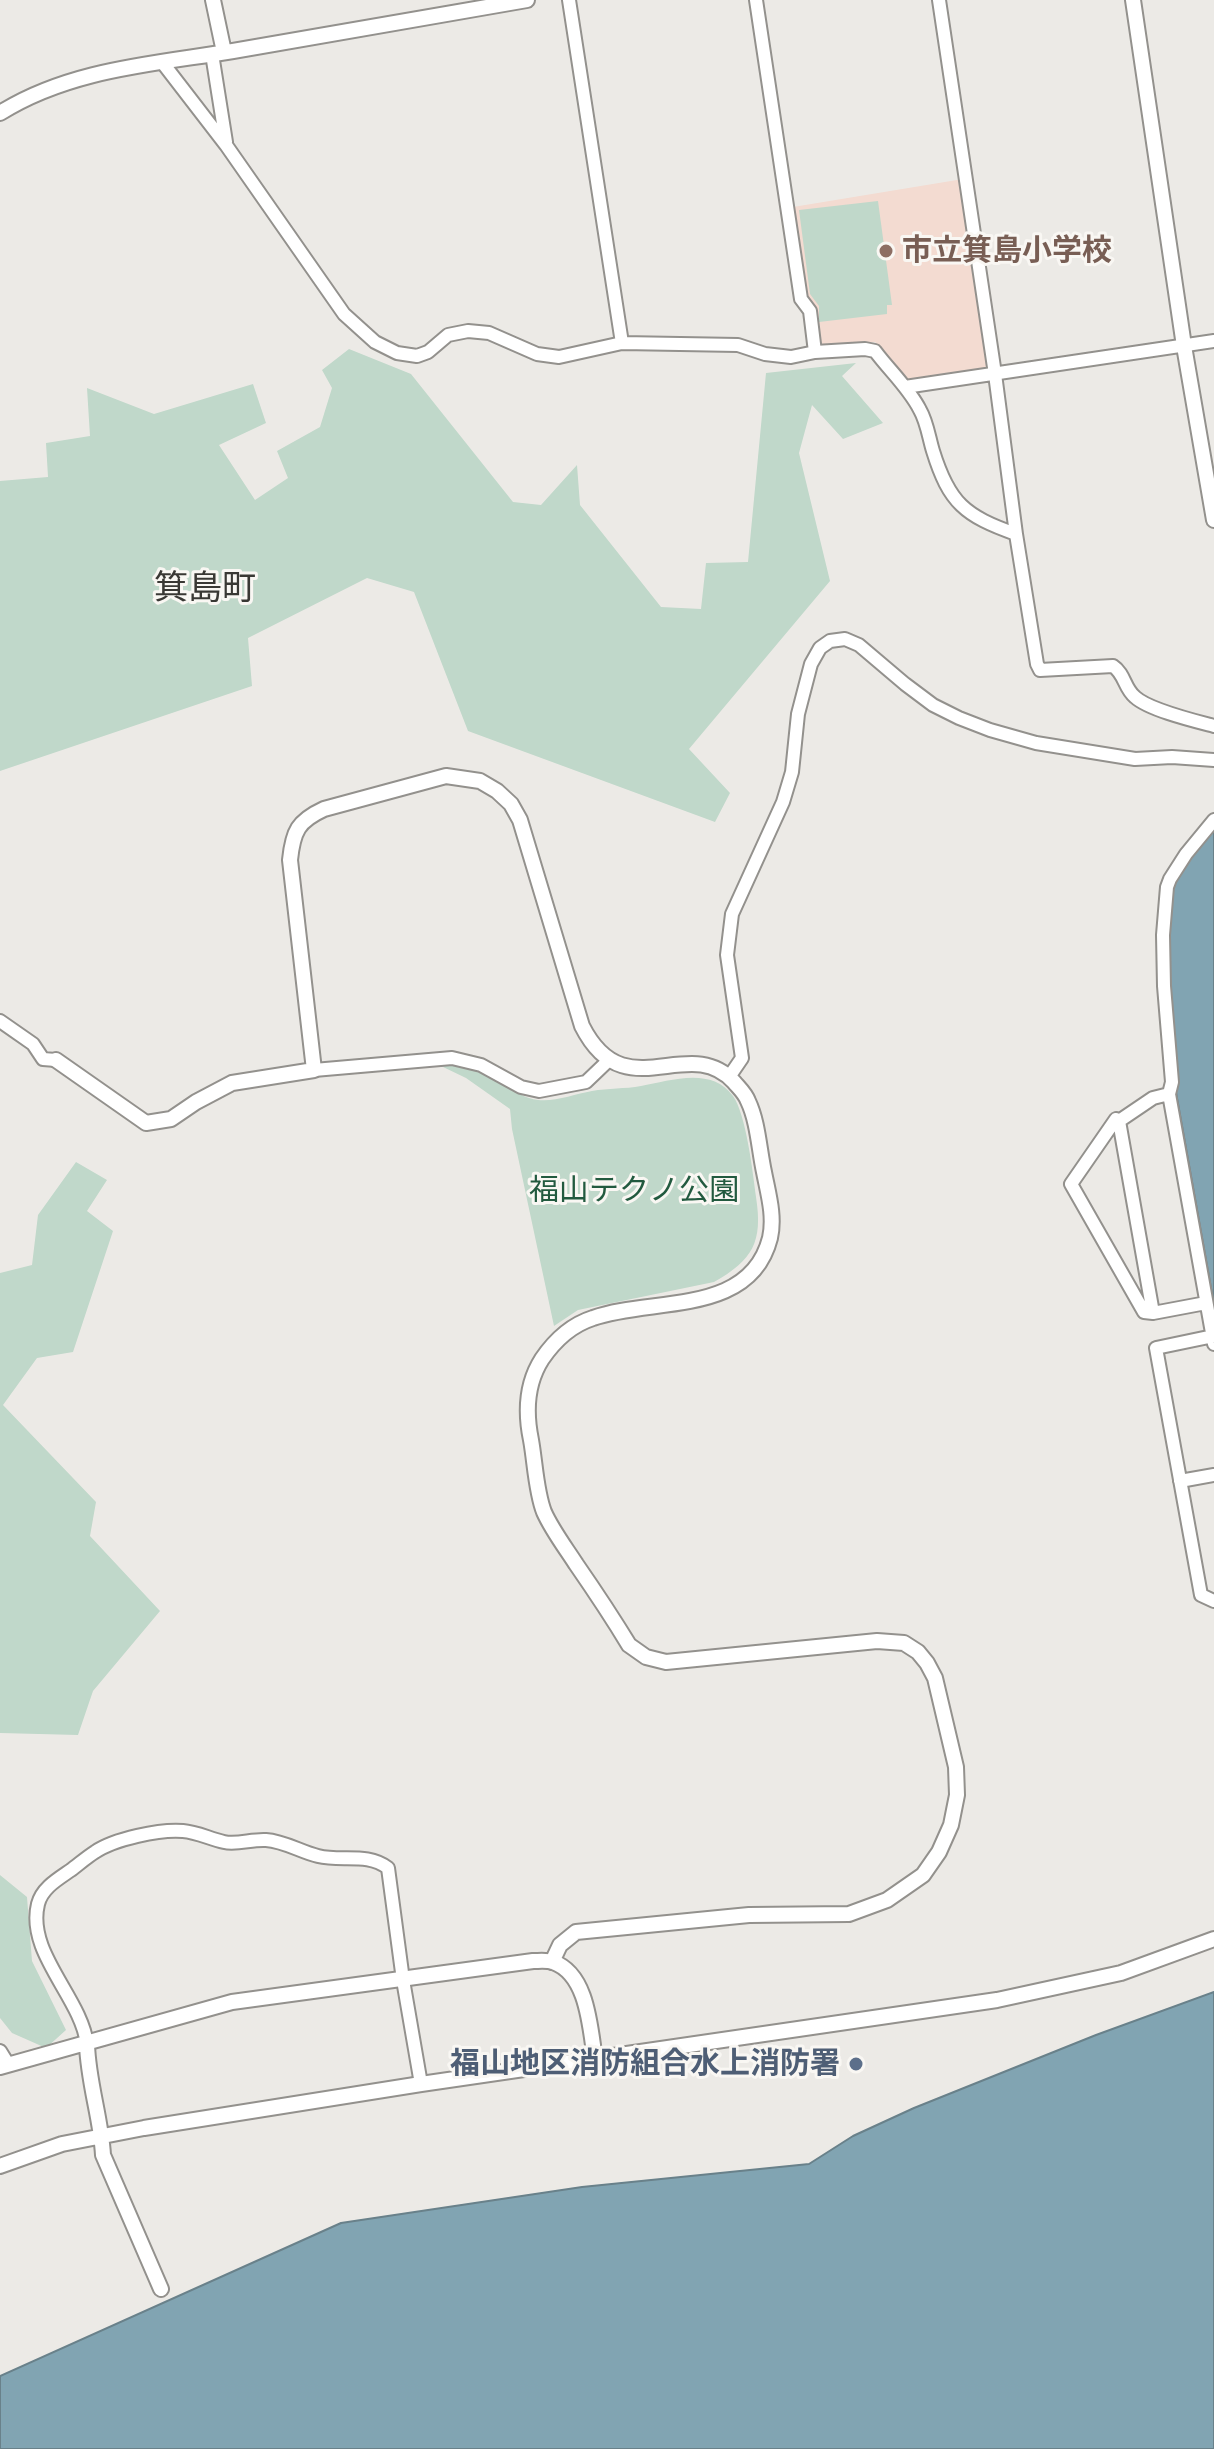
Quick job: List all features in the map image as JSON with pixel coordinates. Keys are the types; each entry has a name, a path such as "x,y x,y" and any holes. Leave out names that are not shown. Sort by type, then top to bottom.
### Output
{"street":[{"path":"213,0 226,145"},
{"path":"0,113 18,101 64,82 162,62 527,0"},
{"path":"569,0 622,343"},
{"path":"756,0 801,299 810,311 815,352"},
{"path":"939,0 1037,664 1040,670 1113,666 1140,701 1214,726"},
{"path":"1133,0 1184,346 1214,520"},
{"path":"162,62 226,145 344,314 375,342 397,353 417,356 428,352 448,335 468,331 489,333 537,354 559,357 622,343 738,345 765,354 791,357 815,352 875,351 921,411 942,477 956,502 979,519 1016,534"},
{"path":"905,387 1214,341"},
{"path":"729,1077 742,1058 727,955 732,914 783,802 792,772 798,714 811,664 820,648 830,641 845,639 859,645 933,705 990,730 1036,743 1135,759 1172,757 1214,760"},
{"path":"314,1070 290,860 292,838 307,817 324,809 446,776 480,781 497,791 511,804 520,820 582,1026 592,1045 609,1060 628,1067 651,1069 682,1063 705,1064 729,1077 747,1097 754,1116 771,1210 770,1237 760,1260 746,1278 723,1293 594,1317 571,1328 552,1344 537,1367 529,1388 527,1423 543,1510 629,1645 646,1657 666,1662 877,1641 904,1643 918,1652 935,1678 956,1767 957,1795 951,1825 939,1852 923,1875 887,1900 849,1914 749,1915 576,1932 560,1945 552,1962"},
{"path":"1214,820 1170,879 1163,935 1172,1082 1169,1094 1213,1340 1156,1348 1201,1595 1214,1601"},
{"path":"0,1021 33,1044 43,1059 56,1060 146,1123 171,1119 232,1083 314,1070 452,1058 481,1065 521,1087 539,1091 586,1082 609,1060"},
{"path":"1169,1094 1153,1098 1119,1121 1116,1119 1071,1184 1144,1312 1206,1303"},
{"path":"1119,1121 1153,1313"},
{"path":"1180,1481 1214,1475"},
{"path":"161,2289 103,2155 85,2030 40,1939 38,1903 45,1890 97,1850 153,1833 182,1831 226,1843 268,1839 319,1857 378,1860 388,1868 421,2084"},
{"path":"0,2166 62,2144 102,2135 421,2084 1010,1998 1121,1973 1214,1939"},
{"path":"3,2061 87,2044 232,2002 533,1961 552,1962 571,1974 586,2003 595,2059"}],"shaded area":[{"name":"市立箕島小学校","path":"963,179 988,370 910,383 875,342 816,345 815,308 806,295 793,207"}],"green space":[{"path":"878,201 892,305 887,305 887,314 819,322 819,306 810,294 799,210"},
{"path":"349,349 411,374 513,502 541,505 577,465 580,505 661,607 701,609 706,563 748,562 766,373 856,363 842,376 883,423 843,439 812,405 799,453 830,581 689,749 730,793 715,822 468,731 414,592 367,578 248,638 252,686 0,771 0,481 48,477 46,443 90,436 87,388 154,414 253,384 266,423 219,445 255,500 288,478 277,451 320,427 332,388 322,370"},
{"name":"福山テクノ公園","path":"441,1066 472,1068 521,1095 538,1100 690,1078 702,1078 724,1087 738,1105 748,1144 758,1213 752,1248 738,1266 714,1282 578,1310 554,1326 510,1109 466,1078"},
{"path":"76,1162 107,1180 87,1211 113,1231 73,1352 37,1358 3,1405 96,1502 90,1536 160,1611 93,1691 78,1735 0,1733 0,1273 32,1265 38,1215"},
{"path":"0,1875 27,1897 32,1961 66,2030 46,2048 12,2033 0,2018"}],"water":[{"path":"1214,825 1214,1305 1175,1087 1166,930 1172,880"},
{"path":"1214,1992 1214,2449 0,2449 0,2376 341,2223 582,2187 809,2164 853,2136 914,2108 1096,2035"}],"place":[{"name":"市立箕島小学校","path":"886,251"},
{"name":"福山地区消防組合水上消防署","path":"856,2064"}],"district":[{"name":"箕島町","path":"205,589"}]}
